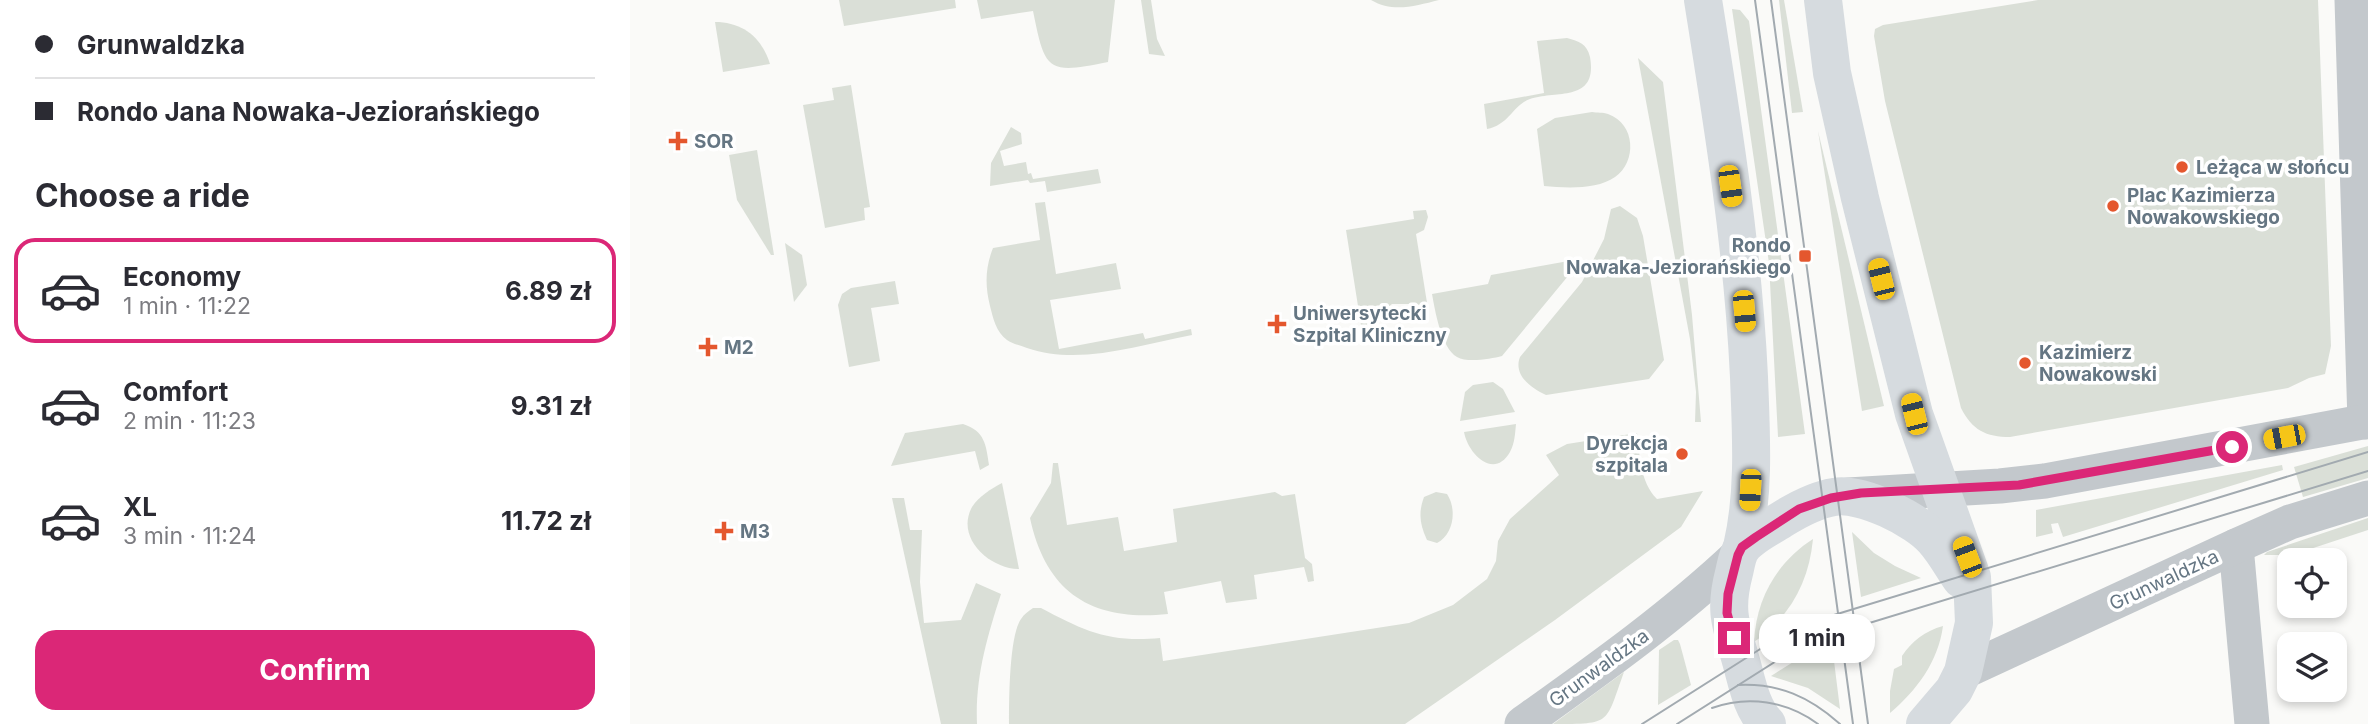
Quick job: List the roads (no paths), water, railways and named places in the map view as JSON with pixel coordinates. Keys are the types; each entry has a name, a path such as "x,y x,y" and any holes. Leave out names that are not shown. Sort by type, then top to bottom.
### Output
{"main road":[{"path":"1703,0 1737,235 1747,336 1751,456 1749,519 1728,594 1727,613 1725,678 1734,724"},
{"path":"1826,0 1832,73 1914,414 1969,565 1974,598 1974,623 1964,672 1936,718"},
{"path":"1740,551 1799,509 1834,497 1890,509 1915,523 1933,539 1974,598"},
{"path":"1727,613 1753,701 1767,724"}],"street":[{"path":"1834,497 2045,481 2366,422 2352,0"},
{"name":"Grunwaldzka","path":"1964,672 2290,522 2368,498"},
{"path":"2236,546 2252,724"},
{"name":"Grunwaldzka","path":"1522,724 1686,603 1740,551"}],"tram line":[{"path":"1755,0 1853,724"},
{"path":"1771,0 1868,724"},
{"path":"1642,724 1776,639 1811,622 2368,452"},
{"path":"1677,724 1792,651 1830,635 2368,471"},
{"path":"1738,685 1780,689 1805,699 1840,724"},
{"path":"1712,708 1739,702 1767,702 1793,710 1818,724"}],"place":[{"name":"SOR","path":"678,141"},
{"name":"Leżąca w słońcu","path":"2182,167"},
{"name":"Plac Kazimierza Nowakowskiego","path":"2113,206"},
{"name":"Rondo Nowaka-Jeziorańskiego","path":"1805,256"},
{"name":"Uniwersytecki Szpital Kliniczny","path":"1277,324"},
{"name":"M2","path":"708,347"},
{"name":"Kazimierz Nowakowski","path":"2025,363"},
{"name":"Dyrekcja szpitala","path":"1682,454"},
{"name":"M3","path":"724,531"}]}
